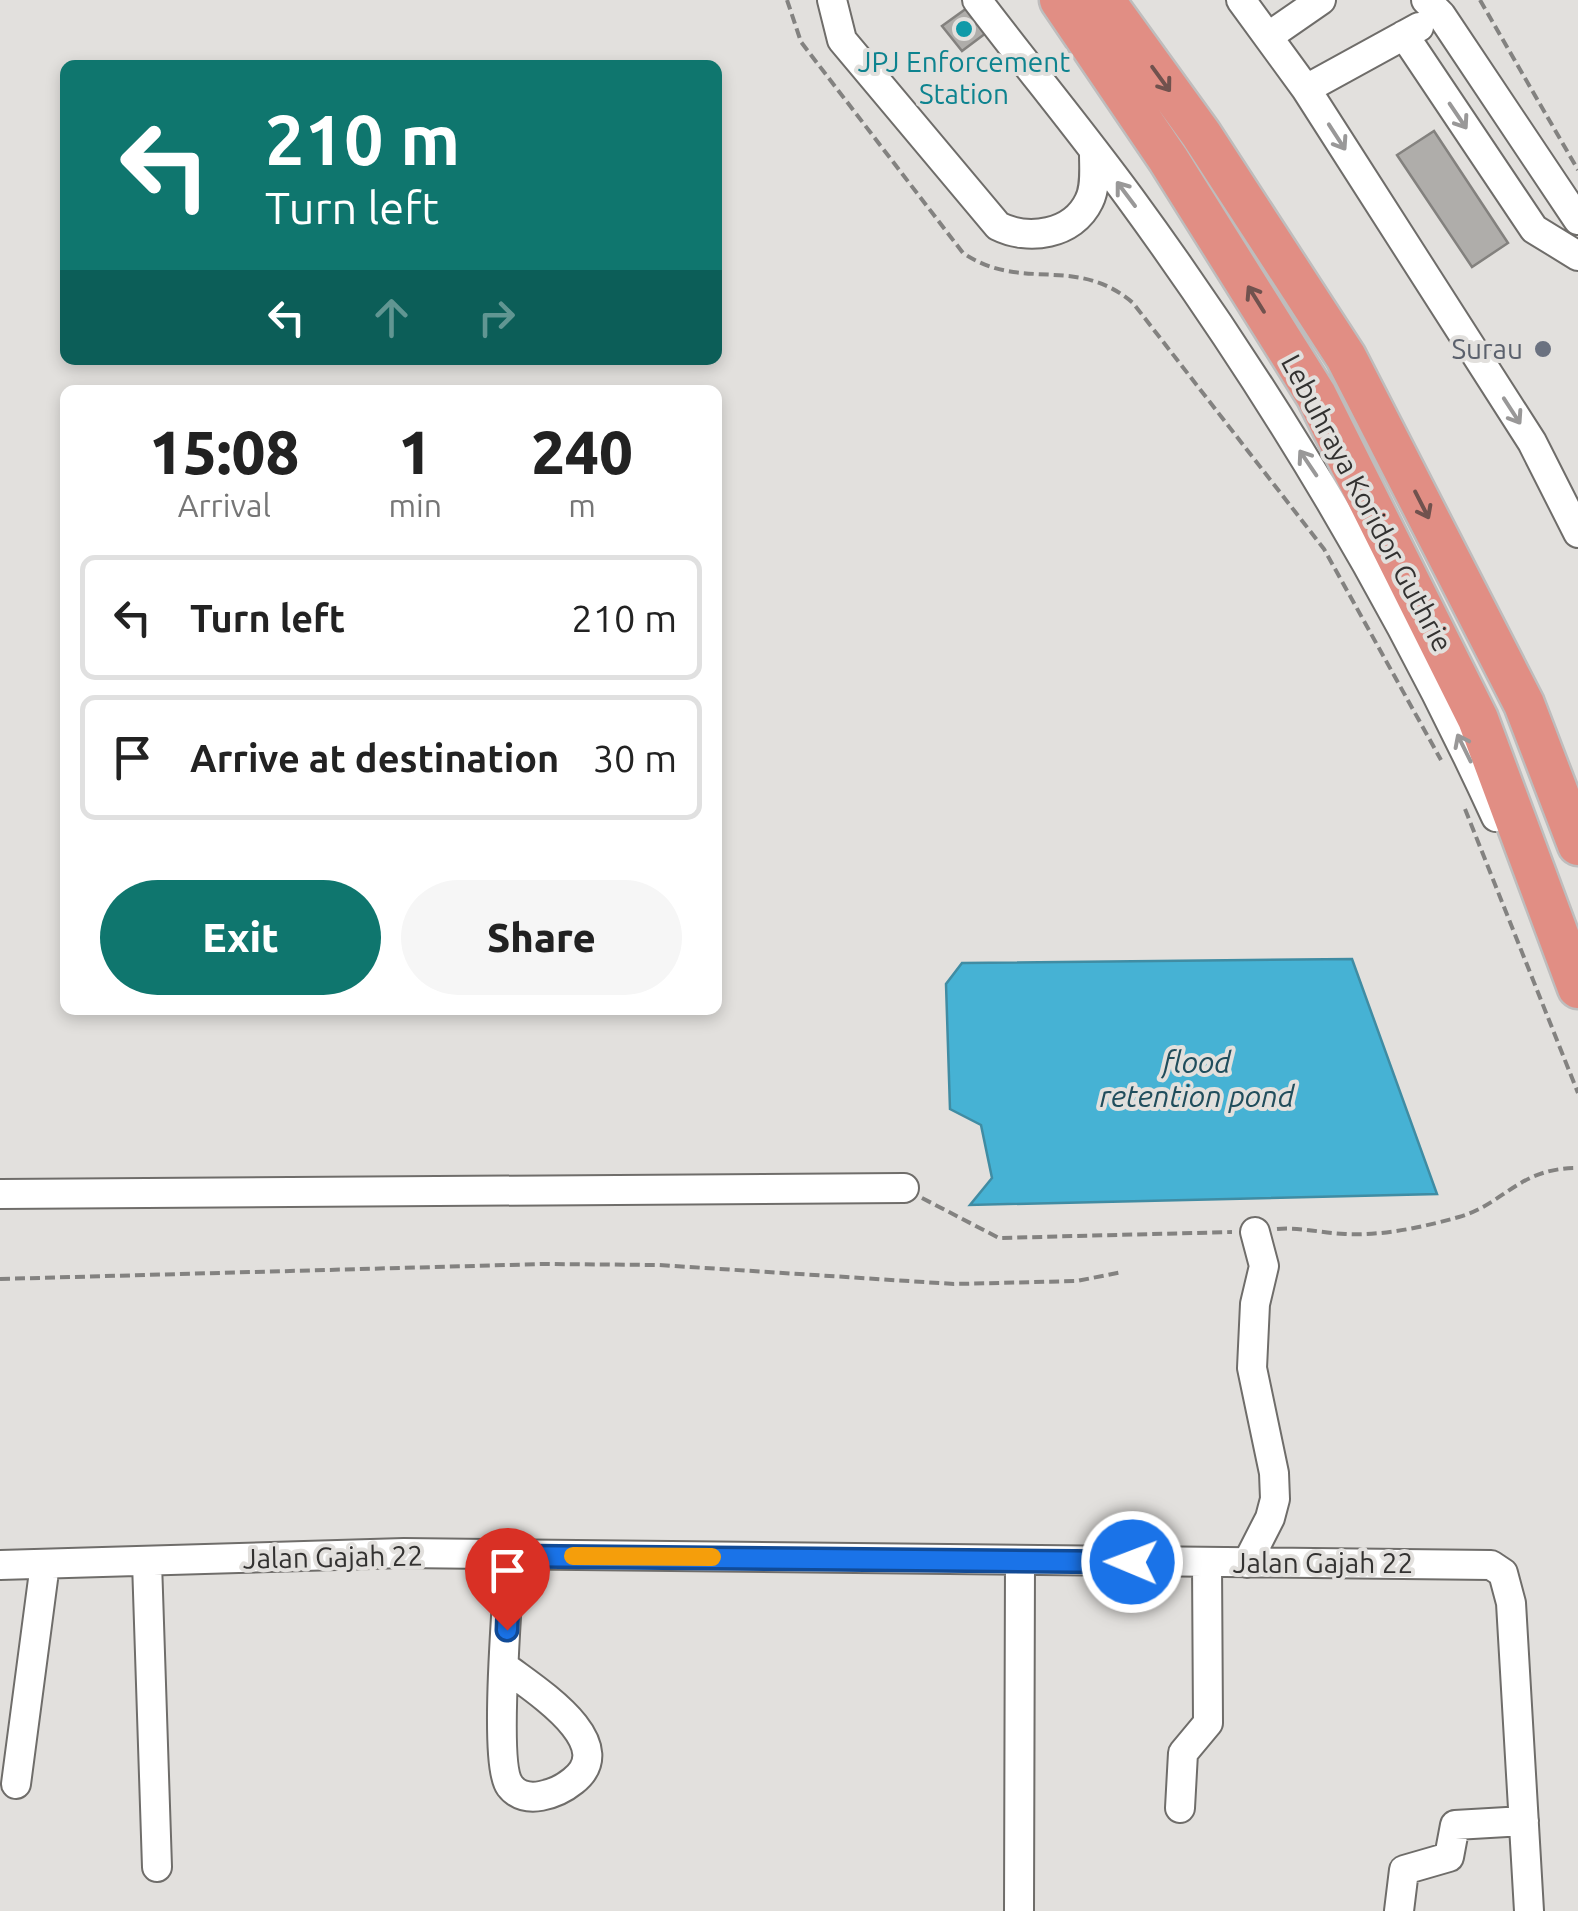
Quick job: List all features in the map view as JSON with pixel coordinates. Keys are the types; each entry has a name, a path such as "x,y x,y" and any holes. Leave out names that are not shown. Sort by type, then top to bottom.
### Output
{"highway":[{"name":"Lebuhraya Koridor Guthrie","path":"1060,0 1168,159 1316,395 1478,719 1578,988"},
{"name":"Lebuhraya Koridor Guthrie","path":"1104,0 1202,134 1346,357 1524,704 1578,845"}],"street":[{"path":"832,0 842,40 998,226 1039,236 1070,221 1091,198 1094,154"},
{"path":"977,0 1130,197 1320,480 1460,739 1578,995"},
{"path":"1241,0 1306,89 1532,442 1578,533"},
{"path":"1270,36 1305,5"},
{"path":"1306,89 1404,35 1433,8 1578,220"},
{"path":"1404,35 1534,229 1578,256"},
{"path":"0,1194 904,1188"},
{"path":"1255,1232 1264,1266 1255,1304 1252,1368 1272,1458 1274,1499 1263,1562"},
{"name":"Jalan Gajah 22","path":"0,1564 404,1553 1207,1564 1475,1562 1503,1573 1511,1603 1524,1821"},
{"path":"505,1668 510,1556"},
{"path":"1020,1560 1020,1911"},
{"path":"146,1562 157,1867"},
{"path":"16,1784 45,1564"},
{"path":"1180,1808 1183,1754 1208,1723 1207,1564"},
{"path":"1399,1911 1404,1870 1449,1858 1455,1825 1524,1821 1529,1911"}],"path":[{"path":"787,0 801,42 963,253 986,269 1087,276 1112,285 1133,303 1324,550 1446,770"},
{"path":"1480,0 1578,170"},
{"path":"1463,804 1578,1093"},
{"path":"0,1279 543,1264 659,1264 954,1284 1076,1281 1122,1272"}],"water":[{"name":"flood retention pond","path":"1352,959 1437,1194 970,1205 992,1178 981,1125 950,1109 946,984 962,963"}],"building":[{"name":"JPJ Enforcement Station","path":"967,8 986,33 962,51 942,26"},
{"path":"1434,131 1508,243 1472,267 1397,155"}],"slow traffic":[{"path":"573,1556 712,1557"}],"place":[{"name":"JPJ Enforcement Station","path":"964,29"},
{"name":"Surau","path":"1543,349"}],"route":[{"path":"507,1630 510,1556 1132,1562"}]}
